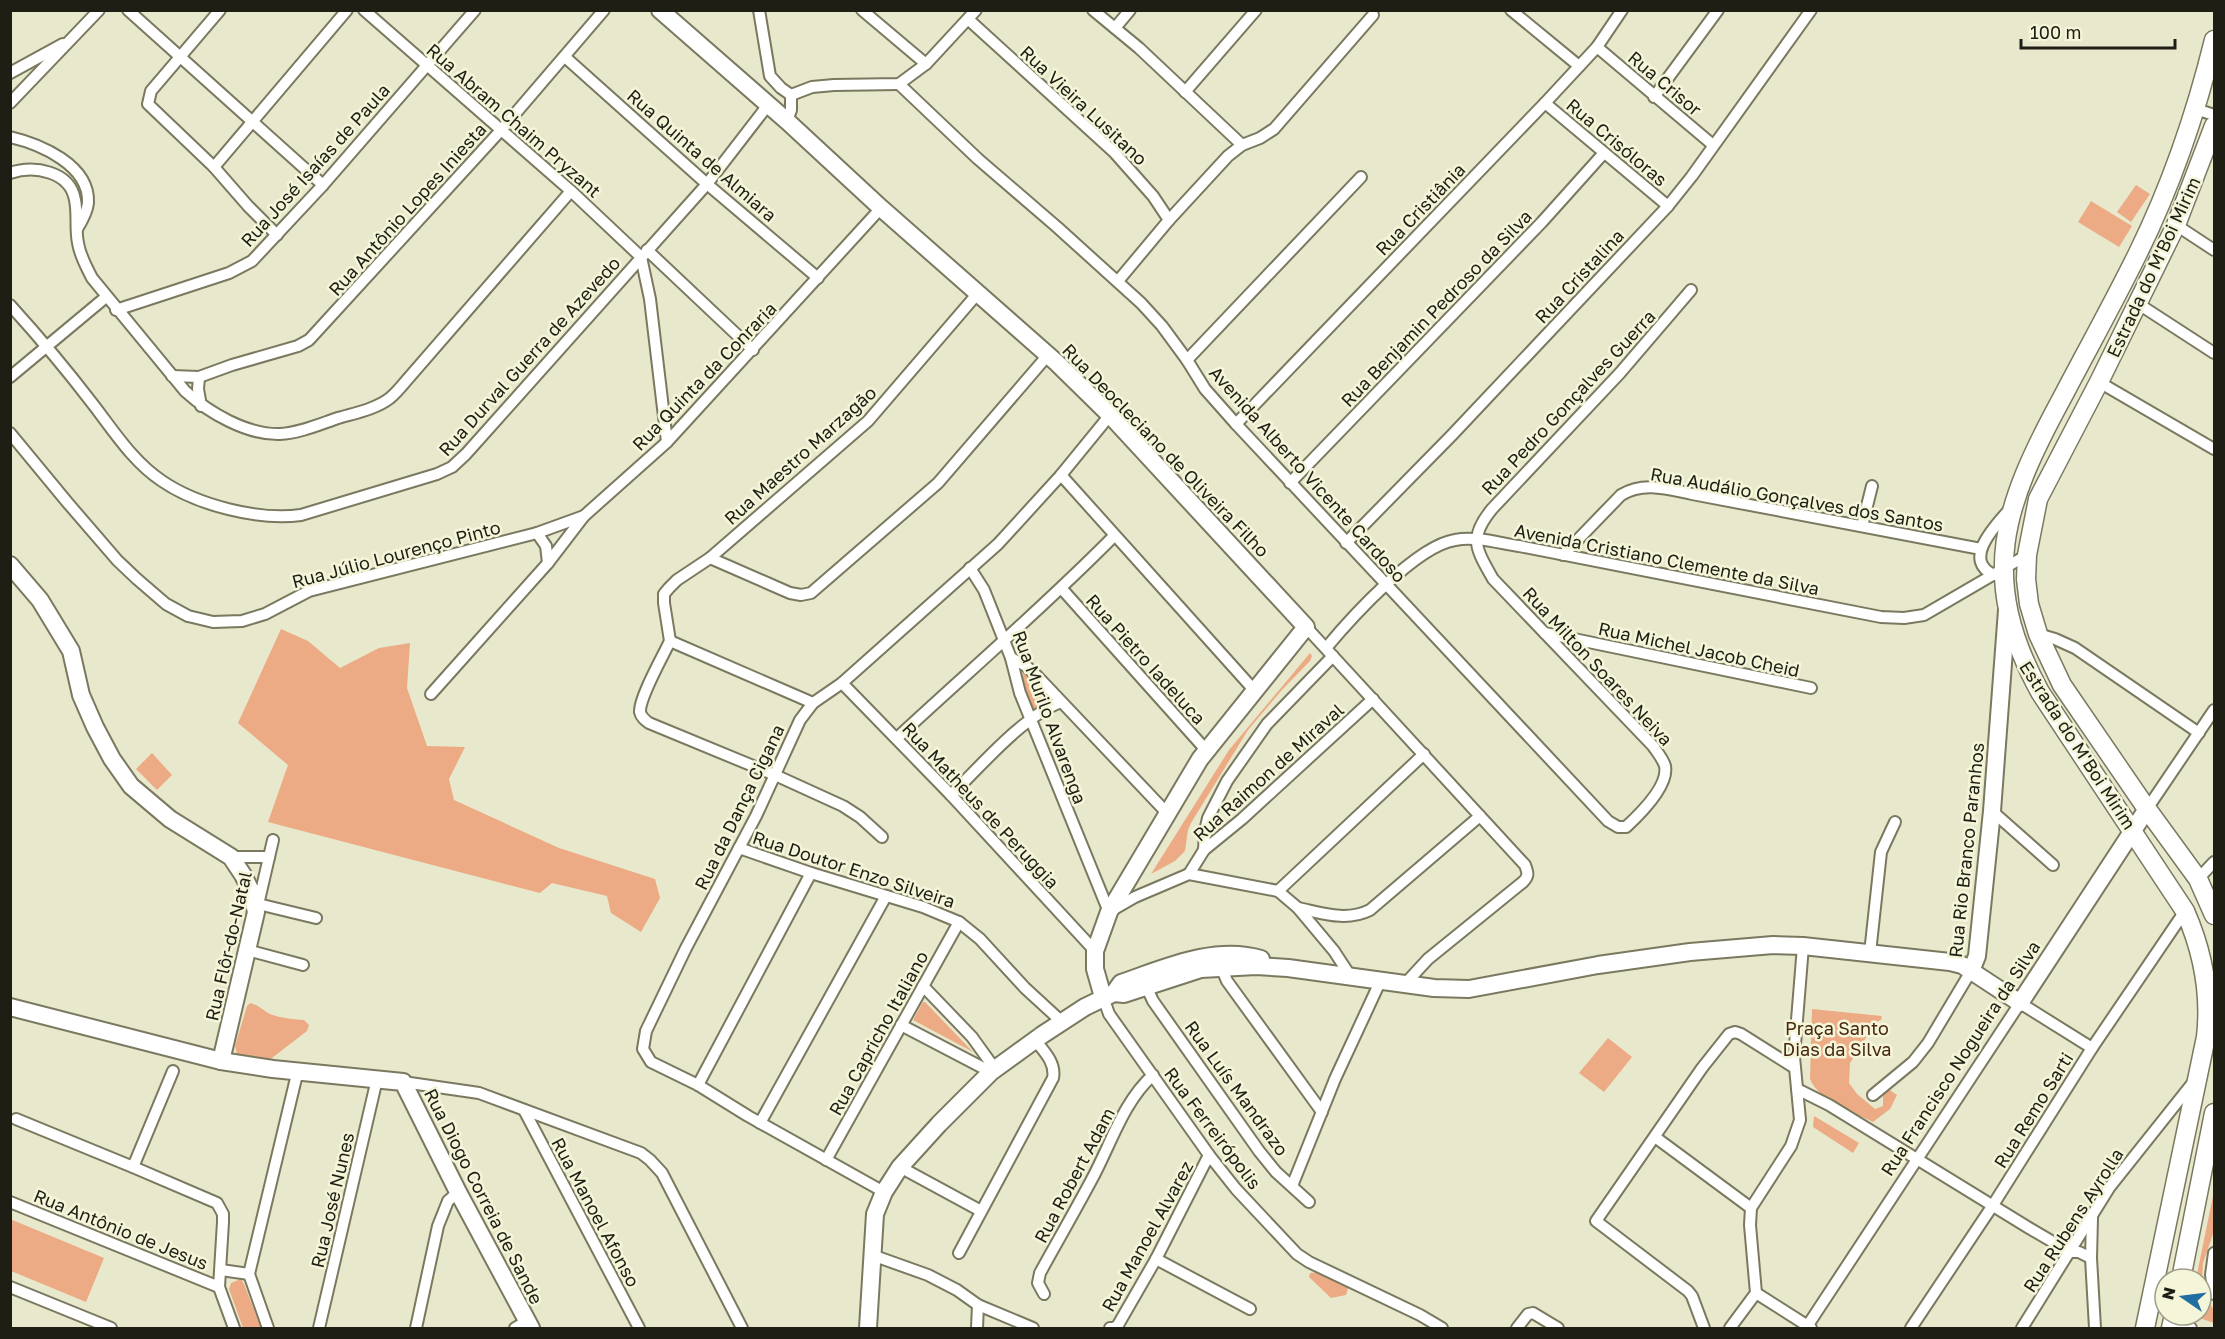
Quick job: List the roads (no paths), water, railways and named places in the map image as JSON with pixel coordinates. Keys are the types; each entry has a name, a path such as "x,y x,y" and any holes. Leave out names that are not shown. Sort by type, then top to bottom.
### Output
{"main road":[{"name":"Estrada do M'Boi Mirim","path":"2145,1329 2211,1019 2206,980 2198,944 2185,911 2040,692 2019,651 1998,572 2011,507 2040,439 2138,253 2165,191 2196,109 2214,40"},
{"name":"Estrada do M'Boi Mirim","path":"2214,126 2176,225 2099,382 2038,499 2027,555 2026,579 2029,604 2038,634 2062,685 2198,879 2214,915"},
{"path":"2184,1267 2209,1171 2214,1113"}],"street":[{"path":"10,103 99,10"},
{"path":"128,10 323,185"},
{"path":"220,10 151,91 148,104 214,167 277,235"},
{"path":"214,167 347,10"},
{"name":"Rua Abram Chaim Pryzant","path":"364,10 753,350"},
{"name":"Rua José Isaías de Paula","path":"116,310 241,268 252,261 323,185 475,10"},
{"name":"Rua Antônio Lopes Iniesta","path":"172,376 199,377 231,365 298,346 309,340 502,129 604,10"},
{"name":"Rua Deocleciano de Oliveira Filho","path":"660,10 1048,355 1110,415 1525,865 1527,878 1428,959 1404,985"},
{"path":"759,10 770,76 781,88 791,94 812,87 899,84 926,64 973,15"},
{"path":"862,10 926,64"},
{"path":"1094,10 1242,145"},
{"path":"1115,28 1130,10"},
{"path":"1185,92 1256,10"},
{"path":"1511,10 1579,66"},
{"path":"1654,97 1718,10"},
{"name":"Rua Cristalina","path":"1346,543 1453,434 1668,206 1811,10"},
{"name":"Rua Cristiânia","path":"1236,424 1597,47 1617,12"},
{"name":"Rua Vieira Lusitano","path":"973,15 1114,152 1153,196 1169,220"},
{"path":"1118,281 1169,220 1228,156 1242,145 1274,129 1373,15"},
{"path":"10,73 70,39"},
{"name":"Rua Crisor","path":"1597,47 1713,145"},
{"name":"Rua Quinta de Almiara","path":"565,57 707,184 818,278"},
{"path":"755,93 770,76"},
{"name":"Avenida Alberto Vicente Cardoso","path":"899,84 986,166 1118,281 1162,326 1205,389 1236,424 1385,586 1608,821"},
{"path":"787,121 791,110 791,94"},
{"name":"Rua Crisóloras","path":"1545,103 1668,206"},
{"name":"Rua Durval Guerra de Azevedo","path":"10,305 48,346 142,465 162,481 196,497 260,516 285,518 301,515 437,474 452,467 707,184 768,105"},
{"path":"2196,109 2214,115"},
{"path":"10,137 50,152 72,168 82,179 87,190 88,203 77,229"},
{"name":"Rua Benjamin Pedroso da Silva","path":"1290,483 1542,222 1604,154"},
{"path":"10,173 23,168 39,169 64,181 72,190 82,259 92,278 172,376 201,406 215,415 260,432 280,434 299,431 373,407 389,398 571,191"},
{"path":"1187,360 1361,177"},
{"name":"Rua Quinta da Conraria","path":"432,694 548,563 584,516 667,442 881,208"},
{"path":"2176,225 2214,250"},
{"path":"644,254 667,442"},
{"name":"Rua Pedro Gonçalves Guerra","path":"1476,539 1478,529 1492,508 1620,374 1691,290"},
{"name":"Rua Maestro Marzagão","path":"670,641 664,594 677,580 710,558 868,421 978,293"},
{"path":"10,377 106,297"},
{"path":"2138,303 2214,353"},
{"path":"710,558 790,592 801,595 811,593 938,483 1048,355"},
{"path":"199,377 198,389 201,406"},
{"path":"2099,382 2214,449"},
{"name":"Rua da Dança Cigana","path":"884,1192 760,1123 698,1085 651,1062 643,1049 643,1041 686,948 739,848 800,720 813,703 842,683 998,544 1061,475 1110,415"},
{"name":"Rua Júlio Lourenço Pinto","path":"10,433 66,502 130,573 166,604 188,616 213,622 242,621 265,614 309,591 537,533 584,516"},
{"path":"1061,475 1254,690"},
{"path":"1862,526 1872,486"},
{"name":"Rua Audálio Gonçalves dos Santos","path":"1563,555 1621,495 1631,488 1644,487 1692,494 1981,549"},
{"path":"1998,572 1985,569 1980,557 1981,549 1986,537 2011,507"},
{"path":"537,533 546,546 548,563"},
{"path":"897,738 1062,589 1114,536"},
{"name":"Avenida Cristiano Clemente da Silva","path":"1204,850 1208,818 1227,781 1267,724 1385,586 1418,556 1435,546 1457,539 1476,539 1881,617 1904,618 1924,615 2027,555"},
{"name":"Rua Milton Soares Neiva","path":"1476,539 1493,579 1653,746 1665,768 1665,778 1659,789 1626,828 1618,827 1608,821"},
{"path":"10,565 40,600 71,651 91,729 131,786 170,819 231,857 251,891 257,908 316,918"},
{"name":"Rua Murilo Alvarenga","path":"970,568 984,590 1004,639 1017,686 1109,912"},
{"name":"Rua Pietro Iadeluca","path":"1062,589 1206,750"},
{"name":"Rua Rio Branco Paranhos","path":"1873,1095 1912,1062 1928,1043 1971,971 1977,956 1992,811 2007,610"},
{"path":"1109,995 1095,969 1095,951 1109,912 1206,750 1306,627"},
{"name":"Rua Michel Jacob Cheid","path":"1545,633 1811,688"},
{"path":"2038,634 2075,648 2199,733"},
{"path":"813,703 670,641 642,701 640,712 649,723 843,806 860,817 882,837"},
{"path":"1011,658 1026,666 1167,813"},
{"name":"Rua Matheus de Peruggia","path":"842,683 951,795 1095,951"},
{"name":"Rua Raimon de Miraval","path":"1189,874 1204,850 1242,819 1373,699"},
{"path":"951,795 1017,731 1051,706 1061,702"},
{"path":"2147,809 2214,710"},
{"path":"1278,891 1424,754"},
{"name":"Rua Francisco Nogueira da Silva","path":"1808,1328 2147,809"},
{"path":"1992,811 2053,865"},
{"path":"1298,908 1341,917 1370,910 1480,816"},
{"path":"1870,953 1881,852 1895,822"},
{"name":"Rua Flôr-do-Natal","path":"221,1061 273,840"},
{"name":"Rua Doutor Enzo Silveira","path":"739,848 811,873 923,907 959,922 980,939 1025,988 1062,1022"},
{"path":"231,857 269,857"},
{"path":"2198,879 2214,862"},
{"path":"698,1085 811,873"},
{"path":"1109,912 1135,897 1189,874 1278,891 1298,908 1334,951 1351,976"},
{"path":"760,1123 886,896"},
{"name":"Rua Remo Sarti","path":"1911,1329 1993,1205 2092,1047 2185,911"},
{"name":"Rua Capricho Italiano","path":"826,1160 959,922"},
{"path":"1109,995 1125,994 1201,969 1221,967 1288,968 1404,985 1469,989 1594,960 1773,945 1803,946 1950,962 1971,971 2020,1004 2092,1047"},
{"path":"1730,1329 1756,1293 1751,1208 1795,1139 1800,1120 1795,1068 1803,946"},
{"path":"247,950 303,965"},
{"path":"868,1329 875,1214 884,1192 900,1167 939,1124 993,1071 1062,1022 1109,995 1121,982 1207,956 1237,955 1257,958 1288,968"},
{"path":"1221,967 1227,981 1322,1112"},
{"path":"1292,1186 1380,982"},
{"path":"923,986 977,1044 993,1071"},
{"name":"Rua Luís Mandrazo","path":"1146,986 1153,1001 1259,1150 1276,1172 1309,1203"},
{"name":"Rua Ferreirópolis","path":"1109,995 1109,1014 1209,1155 1236,1189 1298,1254 1420,1315 1442,1329"},
{"path":"10,1007 221,1061 479,1093 630,1148 650,1160 662,1173 742,1329"},
{"path":"901,1025 993,1071"},
{"path":"1704,1329 1688,1291 1596,1221 1729,1034 1736,1032 1741,1034 1795,1068"},
{"path":"958,1253 1053,1078 1055,1071 1052,1063 1035,1040"},
{"path":"133,1167 173,1071"},
{"path":"268,1329 249,1274 298,1071"},
{"name":"Rua Robert Adam","path":"1044,1294 1038,1283 1040,1273 1092,1179 1130,1102 1141,1086 1153,1075"},
{"name":"Rua Rubens Ayrolla","path":"2022,1329 2109,1188 2198,1076"},
{"name":"Rua José Nunes","path":"319,1329 377,1079"},
{"name":"Rua Diogo Correia de Sande","path":"403,1082 524,1326"},
{"path":"1797,1089 1828,1105 2070,1252 2079,1252 2091,1258"},
{"name":"Rua Manoel Afonso","path":"524,1110 639,1329"},
{"path":"16,1119 217,1203 223,1214 224,1222 219,1287 234,1329"},
{"path":"1655,1137 1751,1208"},
{"name":"Rua Manoel Alvarez","path":"1110,1328 1118,1325 1156,1259 1209,1155"},
{"path":"900,1167 981,1211"},
{"path":"416,1329 438,1226 448,1202 458,1192"},
{"name":"Rua Antônio de Jesus","path":"10,1202 219,1287"},
{"path":"2092,1218 2091,1258 2095,1329"},
{"path":"2214,1253 2211,1267 2214,1294"},
{"path":"872,1255 944,1282 978,1305 1034,1329"},
{"path":"1156,1259 1250,1309"},
{"path":"221,1270 249,1274"},
{"path":"10,1287 111,1329"},
{"path":"1756,1293 1808,1328"},
{"path":"977,1329 978,1305"},
{"path":"1517,1329 1528,1314 1533,1313 1538,1314 1558,1329"}],"park label":[{"name":"Praça Santo Dias da Silva","path":"1837,1038"}]}
